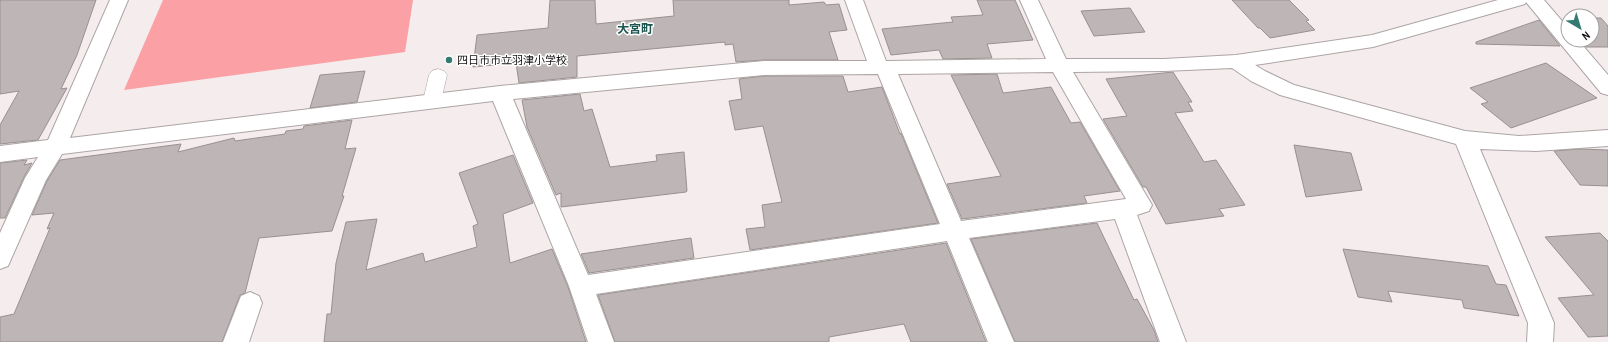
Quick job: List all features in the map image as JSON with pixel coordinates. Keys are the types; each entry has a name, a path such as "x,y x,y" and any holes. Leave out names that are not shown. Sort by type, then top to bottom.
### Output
{"street":[{"path":"0,259 36,178 55,148 119,0"},
{"path":"854,0 1001,342"},
{"path":"580,286 954,231 1123,209 1141,205 1059,66 1029,0"},
{"path":"0,154 500,93 764,68 1164,65 1236,61 1373,41 1519,0"},
{"path":"1534,0 1608,88"},
{"path":"1236,61 1258,76 1287,90 1465,139 1487,142 1536,144 1608,138"},
{"path":"500,93 580,286 601,342"},
{"path":"1465,139 1541,323 1540,342"},
{"path":"1123,209 1173,342"},
{"path":"236,342 250,303"}],"lane":[{"path":"432,101 438,75"}],"shaded area":[{"path":"163,0 413,0 405,52 124,90"}],"building":[{"path":"0,0 96,0 77,55 61,89 67,88 38,140 0,144 0,125 19,91 0,94"},
{"path":"550,0 595,0 596,24 674,16 673,0 789,0 789,5 824,2 826,5 839,4 847,30 829,32 838,60 764,60 736,62 733,44 725,45 725,42 577,56 577,77 519,83 516,63 473,67 477,35 548,28"},
{"path":"977,0 1015,0 1033,40 987,44 992,58 943,59 939,50 891,55 882,29 953,22 951,17 983,15"},
{"path":"1232,0 1289,0 1309,20 1306,21 1315,30 1270,38 1260,28 1258,28"},
{"path":"1130,8 1145,32 1094,36 1081,11"},
{"path":"1600,18 1608,26 1608,47 1600,47"},
{"path":"1539,20 1560,46 1476,44 1476,42"},
{"path":"1546,63 1597,98 1511,128 1481,104 1488,102 1470,88"},
{"path":"365,71 357,102 310,108 320,75"},
{"path":"1173,72 1192,102 1188,102 1193,111 1175,113 1204,162 1216,160 1245,205 1219,209 1224,216 1166,224 1146,187 1143,187 1103,119 1127,116 1106,79"},
{"path":"997,74 1003,93 1051,87 1071,123 1080,122 1120,191 1084,196 1087,203 962,219 947,184 1001,176 951,75"},
{"path":"764,76 843,76 848,92 882,87 900,134 901,133 938,223 750,250 746,229 765,227 762,205 782,202 763,126 735,130 729,101 742,99 739,79"},
{"path":"580,94 584,111 592,109 610,167 657,161 656,155 684,152 687,191 561,207 561,193 556,195 527,127 522,100"},
{"path":"352,120 345,149 356,148 342,196 344,196 332,231 259,238 245,293 240,295 222,342 0,342 0,317 14,314 50,228 47,229 54,213 32,215 47,181 60,160 181,144 178,152 234,138 235,141 285,134 286,131 303,129 304,126"},
{"path":"1294,145 1351,153 1362,190 1306,197"},
{"path":"1580,149 1608,150 1608,186 1580,185 1554,151"},
{"path":"513,155 533,203 503,214 510,263 552,249 568,287 586,342 324,342 327,314 331,314 336,263 346,222 377,219 366,270 423,253 425,262 477,247 473,226 478,224 459,173"},
{"path":"27,160 24,165 32,163 5,218 0,218 0,163"},
{"path":"1097,223 1134,300 1137,299 1154,330 1158,342 1015,342 971,239"},
{"path":"1600,233 1608,241 1608,336 1588,337 1558,298 1594,295 1545,237"},
{"path":"691,238 694,258 589,273 581,254"},
{"path":"946,243 986,342 911,342 904,324 829,337 829,342 615,342 598,295"},
{"path":"1343,249 1488,266 1496,284 1506,285 1519,316 1464,308 1462,300 1388,291 1392,302 1358,297"}],"place":[{"name":"四日市市立羽津小学校","path":"449,60"}],"district":[{"name":"大宮町","path":"635,29"}]}
